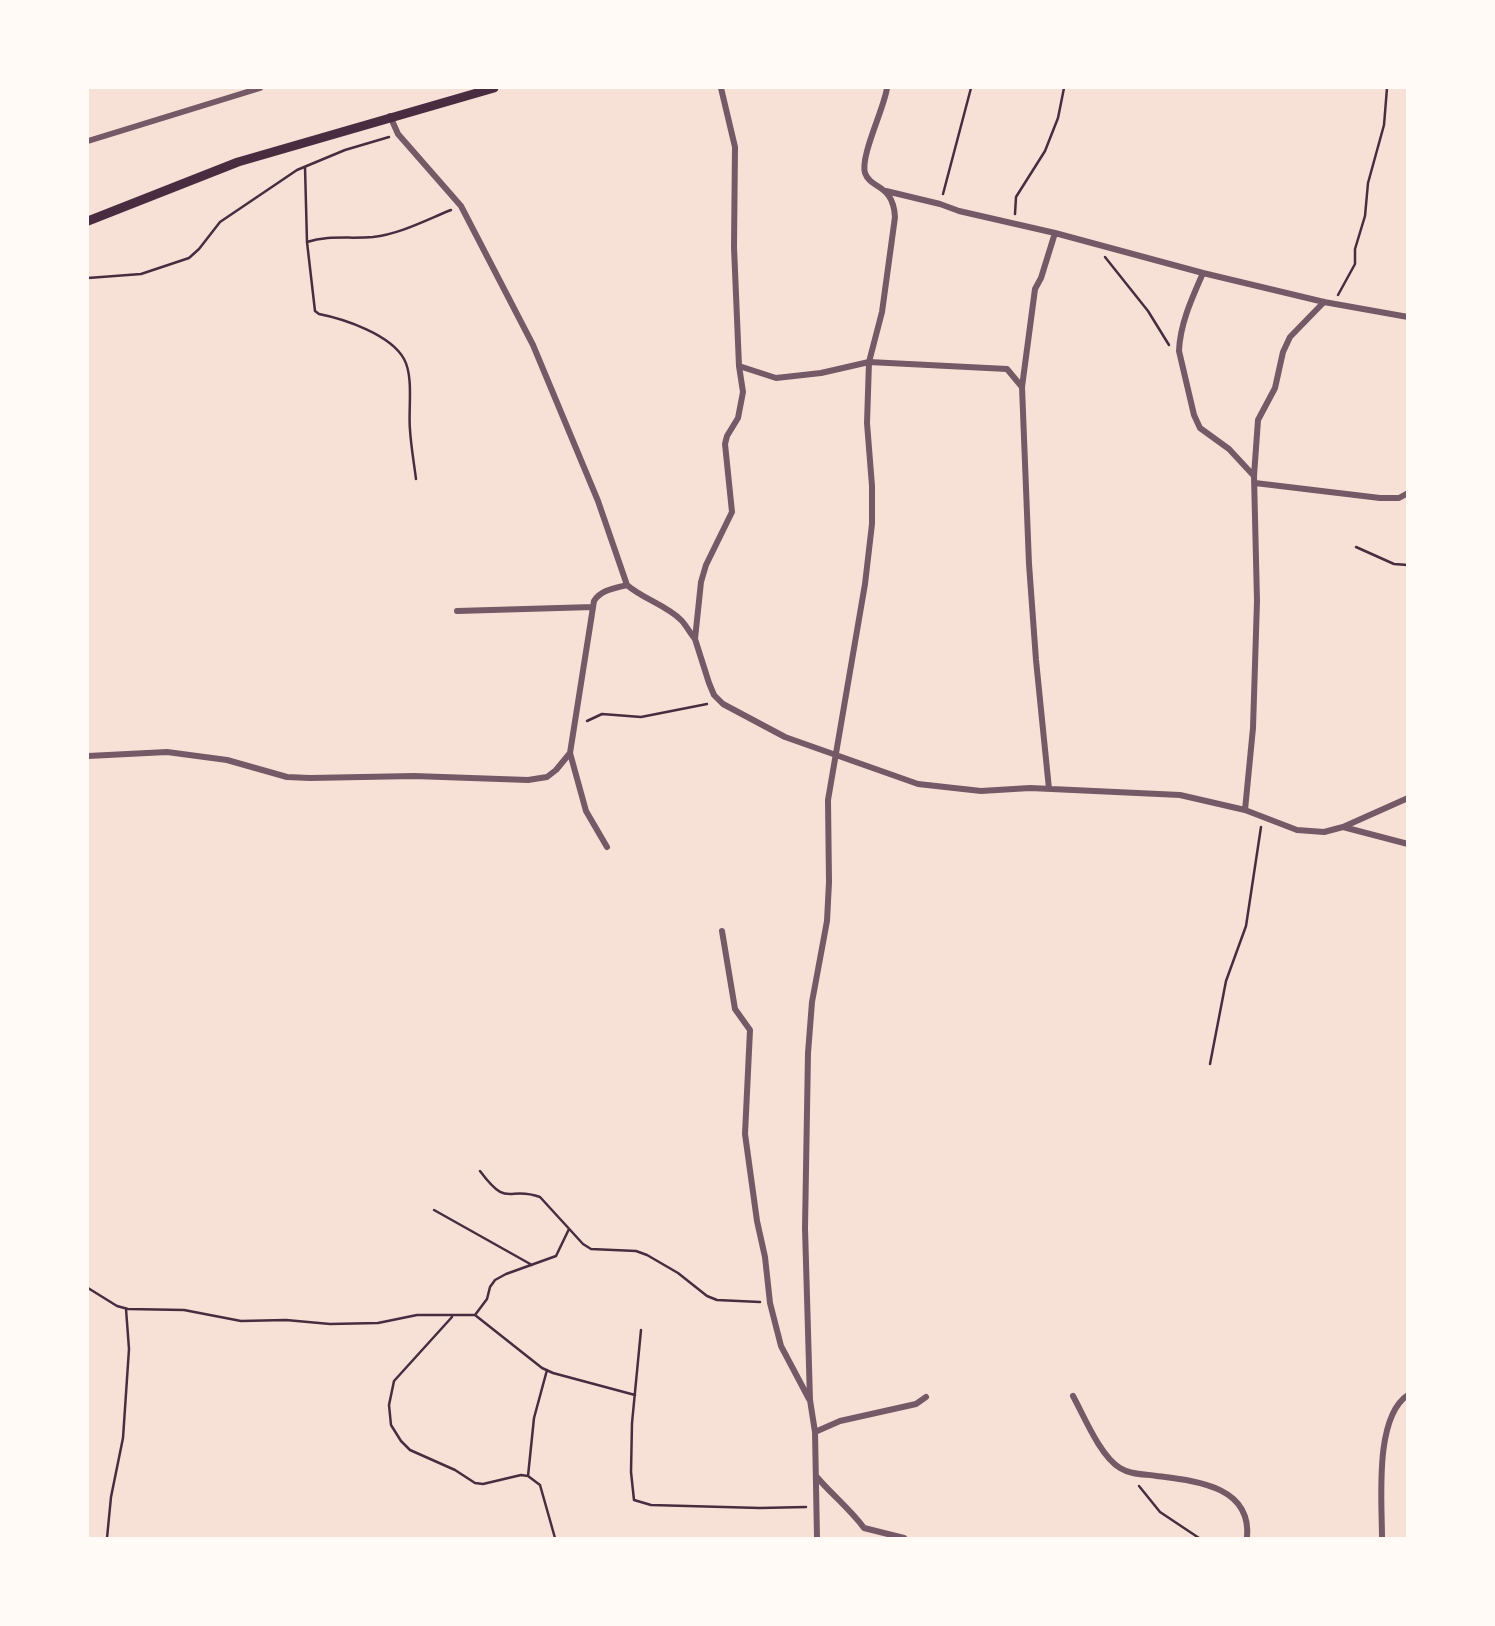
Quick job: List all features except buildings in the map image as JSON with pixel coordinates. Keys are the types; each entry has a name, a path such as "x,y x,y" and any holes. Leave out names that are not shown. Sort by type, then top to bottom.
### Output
{"main road":[{"path":"88,221 238,162 494,88"}],"street":[{"path":"88,141 260,88"},
{"path":"695,639 705,565 732,512 724,453 727,436 738,418 743,392 739,366 734,247 734,147 721,88"},
{"path":"887,88 864,168 868,178 886,191 1203,273 1324,302 1408,317"},
{"path":"390,116 398,134 461,206 533,345 598,501 627,585 682,621 695,639 709,683 720,702 785,737 918,783 981,791 1049,789 1180,796 1245,810 1297,830 1324,832 1343,827 1408,799"},
{"path":"817,1538 815,1432 810,1400 805,1228 808,1053 812,1002 827,921 828,800 865,584 872,524 867,423 869,362 882,312 895,217 894,206 886,191"},
{"path":"1049,789 1029,564 1022,387 1035,289 1055,233"},
{"path":"1203,273 1188,306 1179,342 1182,366 1194,415 1200,428 1229,449 1255,479 1380,498 1399,498 1408,493"},
{"path":"1245,810 1257,614 1255,479 1258,420 1275,388 1283,352 1290,337 1324,302"},
{"path":"739,366 776,378 821,373 869,362 1007,369 1022,387"},
{"path":"607,847 586,811 570,752 593,607 597,596 627,585"},
{"path":"457,611 593,607"},
{"path":"88,756 167,752 228,760 287,777 414,776 528,780 547,777 570,752"},
{"path":"1343,827 1408,845"},
{"path":"722,930 735,1009 750,1030 745,1134 770,1303 781,1346 810,1400"},
{"path":"1382,1538 1384,1443 1391,1414 1400,1400 1408,1395"},
{"path":"1073,1396 1098,1443 1117,1466 1131,1473 1215,1486 1244,1511 1248,1522 1247,1538"},
{"path":"815,1432 840,1421 916,1404 926,1397"},
{"path":"816,1476 864,1528 904,1538"}],"path":[{"path":"940,204 971,88"},
{"path":"1014,224 1016,197 1045,150 1058,118 1064,88"},
{"path":"1333,303 1355,264 1355,249 1365,216 1368,183 1384,125 1387,88"},
{"path":"88,278 141,274 189,258 200,249 220,222 248,201 305,167 345,149 398,134"},
{"path":"305,167 307,242 315,311 361,326 398,351 405,361 410,397 409,428 416,479"},
{"path":"307,242 330,237 373,237 397,232 461,206"},
{"path":"1094,243 1148,311 1182,366"},
{"path":"1356,547 1394,564 1408,565"},
{"path":"572,736 589,719 602,714 641,718 720,702"},
{"path":"1210,1064 1226,981 1246,926 1263,817"},
{"path":"480,1171 501,1194 531,1194 540,1197 583,1244 591,1249 636,1251 648,1255 678,1273 707,1296 717,1300 770,1303"},
{"path":"433,1210 532,1265"},
{"path":"475,1315 495,1280 556,1256 570,1228"},
{"path":"88,1288 117,1306 126,1308 184,1310 242,1321 377,1323 417,1315 475,1315 518,1351 547,1370 635,1395"},
{"path":"107,1538 111,1497 123,1438 130,1349 126,1308"},
{"path":"453,1316 394,1381 389,1405 391,1425 410,1450 455,1470 475,1483 528,1476 540,1485 555,1538"},
{"path":"641,1330 635,1395 632,1497 638,1503 651,1505 816,1507"},
{"path":"528,1476 534,1418 547,1370"},
{"path":"1131,1473 1160,1512 1199,1538"}]}
